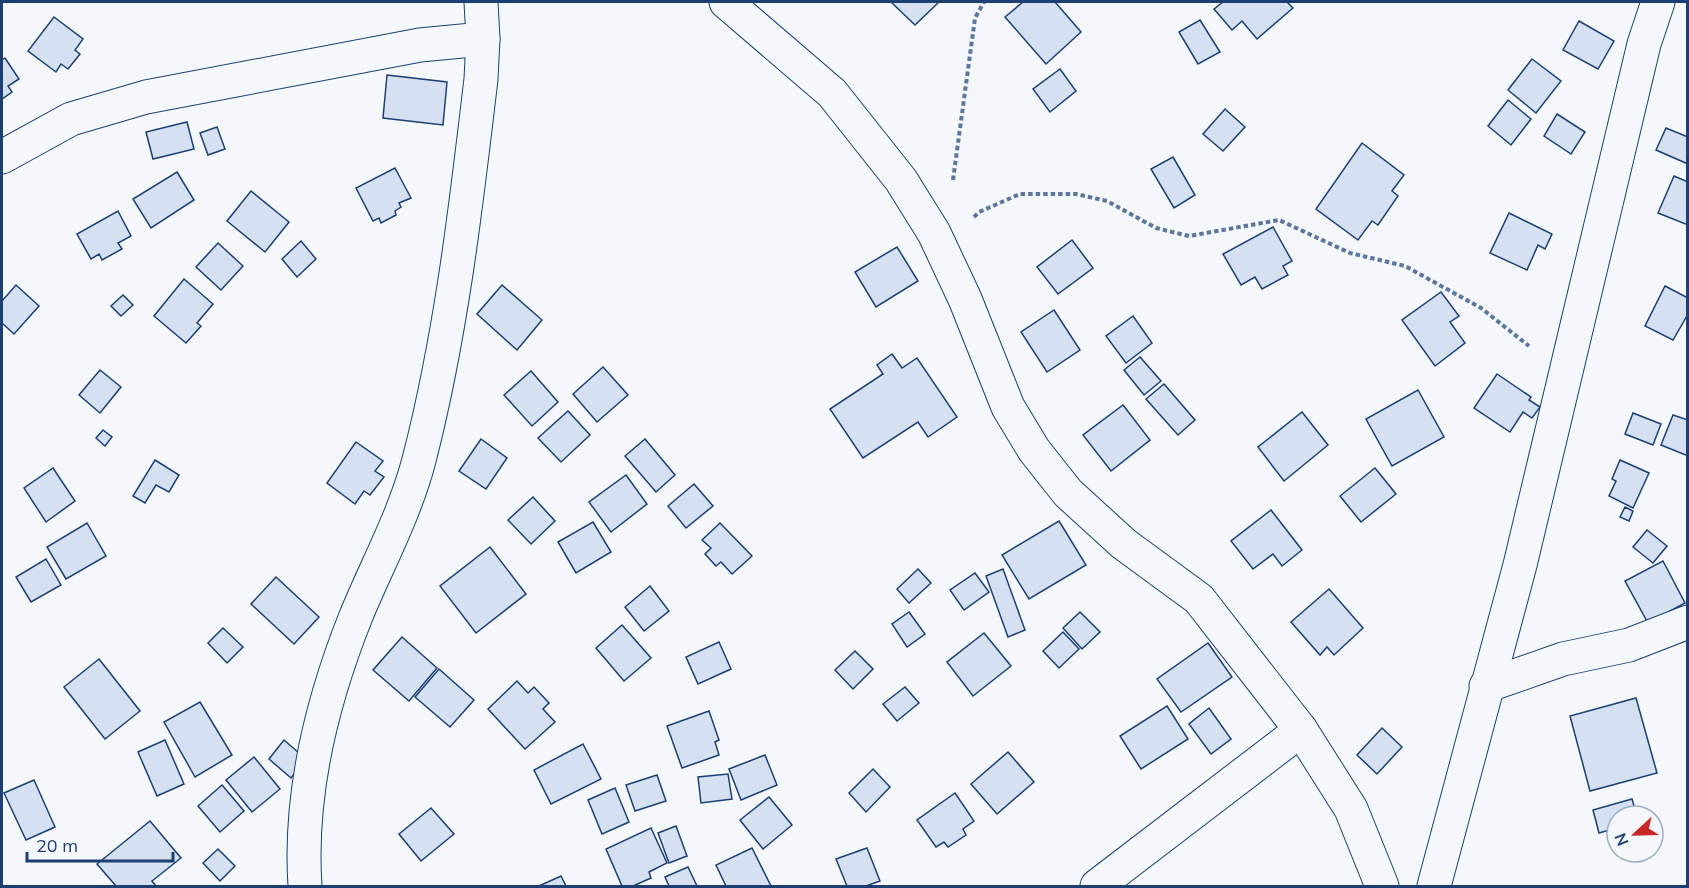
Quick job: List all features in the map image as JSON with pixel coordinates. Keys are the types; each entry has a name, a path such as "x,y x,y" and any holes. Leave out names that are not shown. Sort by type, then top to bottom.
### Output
{"street":[{"path":"305,886 303,860 307,790 329,700 355,619 418,462 447,337 476,124 483,39 481,2"},
{"path":"726,2 832,93 901,180 943,251 965,299 1008,407 1034,450 1068,493 1124,544 1199,599 1301,730 1351,809 1382,886"},
{"path":"1434,886 1520,565 1568,374 1644,44 1658,2"},
{"path":"2,157 71,119 146,97 420,45 483,39"},
{"path":"1486,686 1563,659 1629,645 1688,622"},
{"path":"1097,886 1301,730"}],"path":[{"path":"952,181 975,18 984,2"},
{"path":"943,251 979,212 1020,194 1076,194 1107,201 1156,228 1189,236 1279,220 1350,253 1405,266 1481,308 1568,374"}],"building":[{"path":"891,2 939,2 915,25"},
{"path":"1023,2 1055,2 1081,32 1046,64 1005,17"},
{"path":"1223,2 1287,2 1293,8 1257,39 1242,21 1232,30 1214,9"},
{"path":"54,17 83,39 75,50 80,54 68,69 61,64 56,72 28,51"},
{"path":"1200,20 1220,52 1198,64 1179,32"},
{"path":"1579,21 1614,41 1598,69 1563,50"},
{"path":"5,58 19,79 8,86 12,92 2,99 2,60"},
{"path":"1532,59 1561,81 1536,113 1508,90"},
{"path":"1060,69 1076,91 1050,112 1033,89"},
{"path":"387,75 447,82 443,125 383,118"},
{"path":"1508,100 1531,119 1511,145 1488,126"},
{"path":"1225,109 1245,127 1223,151 1203,134"},
{"path":"1557,114 1585,132 1571,154 1544,136"},
{"path":"187,122 194,149 153,159 146,132"},
{"path":"217,127 225,149 208,155 200,133"},
{"path":"1666,128 1688,137 1688,164 1656,150"},
{"path":"1362,143 1404,175 1392,191 1398,196 1378,225 1372,221 1358,240 1316,209"},
{"path":"1173,157 1195,195 1174,208 1151,169"},
{"path":"395,168 411,198 399,203 401,207 395,211 396,215 381,223 379,218 373,221 356,188"},
{"path":"177,172 194,200 151,228 133,199"},
{"path":"1674,176 1688,182 1688,225 1658,213"},
{"path":"251,191 289,222 265,252 227,221"},
{"path":"118,211 131,236 118,243 122,249 102,260 99,254 91,259 77,234"},
{"path":"1509,213 1552,234 1545,249 1538,245 1527,270 1490,253"},
{"path":"1273,227 1292,261 1283,266 1288,275 1262,289 1255,277 1241,285 1223,254"},
{"path":"1072,240 1093,268 1058,294 1037,267"},
{"path":"301,241 316,259 297,277 282,259"},
{"path":"218,243 243,266 221,290 196,267"},
{"path":"897,247 918,281 876,307 855,272"},
{"path":"184,279 213,304 197,323 201,326 186,343 154,316"},
{"path":"16,285 39,306 14,334 2,323 2,301"},
{"path":"502,285 542,320 517,350 477,314"},
{"path":"1665,286 1688,298 1688,314 1673,340 1645,326"},
{"path":"1441,292 1459,316 1450,322 1465,343 1435,366 1402,320"},
{"path":"123,295 133,305 121,316 111,306"},
{"path":"1054,310 1080,350 1047,372 1021,332"},
{"path":"1133,316 1152,343 1126,363 1106,336"},
{"path":"892,354 902,368 917,358 957,417 928,437 918,422 863,458 830,409 883,374 877,365"},
{"path":"1140,357 1161,381 1144,395 1124,370"},
{"path":"603,367 628,395 597,422 573,394"},
{"path":"100,370 121,387 100,413 79,395"},
{"path":"531,371 558,402 532,426 504,395"},
{"path":"1497,374 1531,397 1529,400 1540,407 1532,418 1523,412 1510,432 1474,408"},
{"path":"1164,384 1195,420 1178,435 1146,399"},
{"path":"1418,390 1444,437 1392,466 1366,419"},
{"path":"1123,405 1150,440 1111,471 1083,435"},
{"path":"568,411 590,435 561,462 538,438"},
{"path":"1302,412 1328,445 1284,481 1258,447"},
{"path":"1633,413 1661,424 1653,445 1625,434"},
{"path":"1673,415 1688,420 1688,456 1661,445"},
{"path":"103,430 112,437 105,446 96,438"},
{"path":"481,439 507,458 486,489 459,471"},
{"path":"645,439 675,475 656,492 625,456"},
{"path":"356,442 383,461 375,471 384,477 370,495 364,491 355,504 327,483"},
{"path":"155,460 179,475 169,492 156,485 145,503 133,496"},
{"path":"1620,460 1649,473 1633,508 1609,496 1616,481 1612,479"},
{"path":"53,468 75,501 46,522 24,488"},
{"path":"1375,468 1396,494 1361,522 1340,496"},
{"path":"626,475 647,504 611,532 589,502"},
{"path":"694,484 713,506 686,528 668,506"},
{"path":"533,497 555,521 531,544 508,520"},
{"path":"1625,507 1633,511 1629,521 1620,517"},
{"path":"1271,510 1302,550 1282,566 1273,554 1253,569 1231,541"},
{"path":"1059,521 1086,565 1029,599 1002,555"},
{"path":"593,522 611,552 576,573 558,542"},
{"path":"87,523 106,556 66,579 47,547"},
{"path":"720,523 752,556 732,574 721,562 716,566 705,554 711,548 702,540"},
{"path":"1647,530 1667,546 1653,563 1633,547"},
{"path":"490,547 526,594 476,633 440,586"},
{"path":"46,559 61,585 31,602 16,577"},
{"path":"1663,561 1685,603 1648,623 1625,581"},
{"path":"918,569 931,583 909,603 897,589"},
{"path":"1003,569 1025,630 1008,637 986,576"},
{"path":"975,573 989,592 964,610 950,590"},
{"path":"276,577 319,617 294,644 251,604"},
{"path":"650,586 669,611 644,631 625,607"},
{"path":"1329,589 1363,628 1334,655 1327,647 1320,655 1291,622"},
{"path":"909,612 925,634 907,647 892,624"},
{"path":"1080,612 1100,632 1082,649 1063,628"},
{"path":"622,625 651,658 624,681 596,648"},
{"path":"223,628 243,647 227,663 208,643"},
{"path":"1063,632 1079,649 1059,668 1043,651"},
{"path":"984,633 1011,666 973,696 947,662"},
{"path":"402,637 437,668 409,701 373,670"},
{"path":"719,642 731,669 698,684 686,657"},
{"path":"1208,643 1232,677 1181,712 1157,679"},
{"path":"855,651 873,669 853,689 835,670"},
{"path":"99,659 140,711 105,739 64,687"},
{"path":"439,669 474,700 450,727 415,697"},
{"path":"517,681 528,693 534,687 549,703 543,709 555,722 525,749 488,709"},
{"path":"905,687 919,703 897,721 883,704"},
{"path":"1636,698 1657,773 1590,791 1570,716"},
{"path":"200,702 232,755 195,777 164,722"},
{"path":"1167,706 1188,739 1141,769 1120,736"},
{"path":"1209,708 1231,739 1211,754 1189,724"},
{"path":"709,711 719,740 715,742 719,755 682,768 667,726"},
{"path":"1382,728 1402,747 1377,774 1357,755"},
{"path":"165,740 184,784 157,796 138,752"},
{"path":"284,740 306,759 291,778 269,759"},
{"path":"583,744 601,779 551,804 534,770"},
{"path":"1008,752 1034,782 997,814 971,784"},
{"path":"765,755 777,785 741,800 729,769"},
{"path":"254,757 280,789 252,812 226,780"},
{"path":"873,769 890,787 866,812 849,793"},
{"path":"728,774 732,799 701,803 698,777"},
{"path":"657,775 666,801 635,811 626,785"},
{"path":"34,780 55,827 26,840 4,793"},
{"path":"222,785 244,811 220,832 198,806"},
{"path":"615,788 629,822 602,834 588,800"},
{"path":"955,793 974,821 963,829 966,835 948,847 944,842 936,847 917,820"},
{"path":"769,797 792,825 763,849 740,820"},
{"path":"1632,799 1633,804 1614,804"},
{"path":"1605,807 1605,831 1599,833 1593,810"},
{"path":"431,808 454,834 421,861 399,834"},
{"path":"150,821 181,858 152,881 156,886 116,886 97,864"},
{"path":"676,826 687,856 669,863 658,833"},
{"path":"651,828 667,863 649,872 651,878 633,886 622,886 606,849"},
{"path":"752,848 771,886 726,886 716,865"},
{"path":"867,848 880,881 866,886 847,886 836,859"},
{"path":"218,849 235,866 220,881 203,863"},
{"path":"688,867 697,886 669,886 665,877"},
{"path":"561,876 566,886 539,886"}]}
